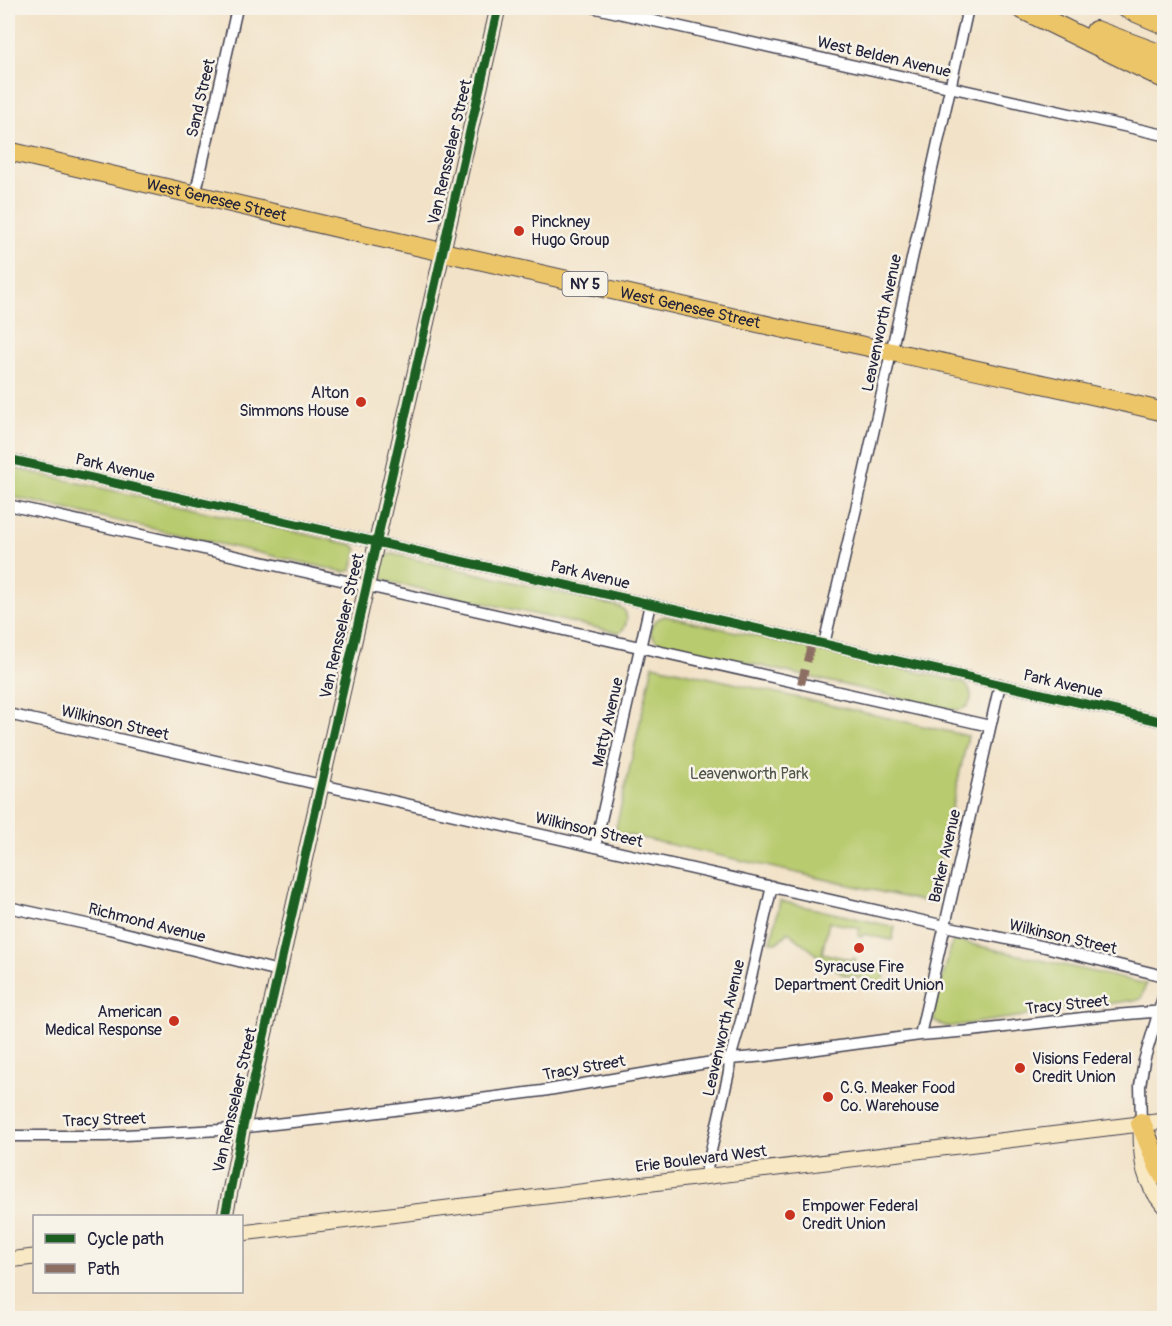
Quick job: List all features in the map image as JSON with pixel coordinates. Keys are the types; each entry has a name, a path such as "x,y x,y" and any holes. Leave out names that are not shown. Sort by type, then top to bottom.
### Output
{"highway":[{"path":"1022,8 1164,78"},
{"path":"1031,8 1164,56"},
{"path":"1128,8 1164,22"},
{"path":"1141,1124 1164,1176"}],"main road":[{"name":"West Genesee Street","path":"8,151 443,253 1164,412"}],"street":[{"name":"Sand Street","path":"195,196 237,8"},
{"name":"Van Rensselaer Street","path":"225,1215 243,1127 498,8"},
{"name":"West Belden Avenue","path":"596,8 1164,135"},
{"name":"Leavenworth Avenue","path":"824,644 860,496 968,8"},
{"name":"Park Avenue","path":"8,459 1164,722"},
{"path":"8,505 990,726"},
{"name":"Matty Avenue","path":"596,847 650,604"},
{"name":"Barker Avenue","path":"920,1035 1000,684"},
{"name":"Wilkinson Street","path":"8,714 1046,947 1164,976"},
{"name":"Leavenworth Avenue","path":"705,1177 730,1059 772,886"},
{"name":"Richmond Avenue","path":"8,907 109,929 279,971"},
{"path":"1164,994 1161,1011 1144,1061 1140,1086 1141,1146 1145,1173 1153,1192 1164,1206"},
{"name":"Tracy Street","path":"8,1136 106,1136 220,1130 362,1115 542,1091 730,1059 920,1035 1161,1011"},
{"name":"Erie Boulevard West","path":"243,1233 1164,1121"},
{"path":"8,1260 33,1257"}],"green space":[{"path":"8,467 353,545 357,549 352,570 344,572 8,496"},
{"path":"393,554 620,607 625,612 626,623 619,633 390,582 382,579 382,570 387,555"},
{"path":"665,616 962,682 970,690 971,700 965,707 954,710 660,643 652,636 651,628 656,621"},
{"name":"Leavenworth Park","path":"653,665 968,736 930,903 615,832"},
{"path":"780,901 895,927 892,940 863,934 862,937 858,936 860,928 829,922 822,953 852,960 853,958 856,959 855,965 885,971 883,983 842,974 788,932 778,942 771,942"},
{"path":"953,940 1146,984 1141,999 947,1027 934,1021 934,1010"}],"marked path":[{"path":"801,684 812,642"}],"cycle path":[{"path":"225,1215 243,1127 498,8"},
{"path":"8,459 1164,722"}],"place":[{"name":"Pinckney Hugo Group","path":"519,231"},
{"name":"Alton Simmons House","path":"361,402"},
{"name":"Syracuse Fire Department Credit Union","path":"859,948"},
{"name":"American Medical Response","path":"174,1021"},
{"name":"Visions Federal Credit Union","path":"1020,1068"},
{"name":"C.G. Meaker Food Co. Warehouse","path":"828,1097"},
{"name":"Empower Federal Credit Union","path":"790,1215"}]}
